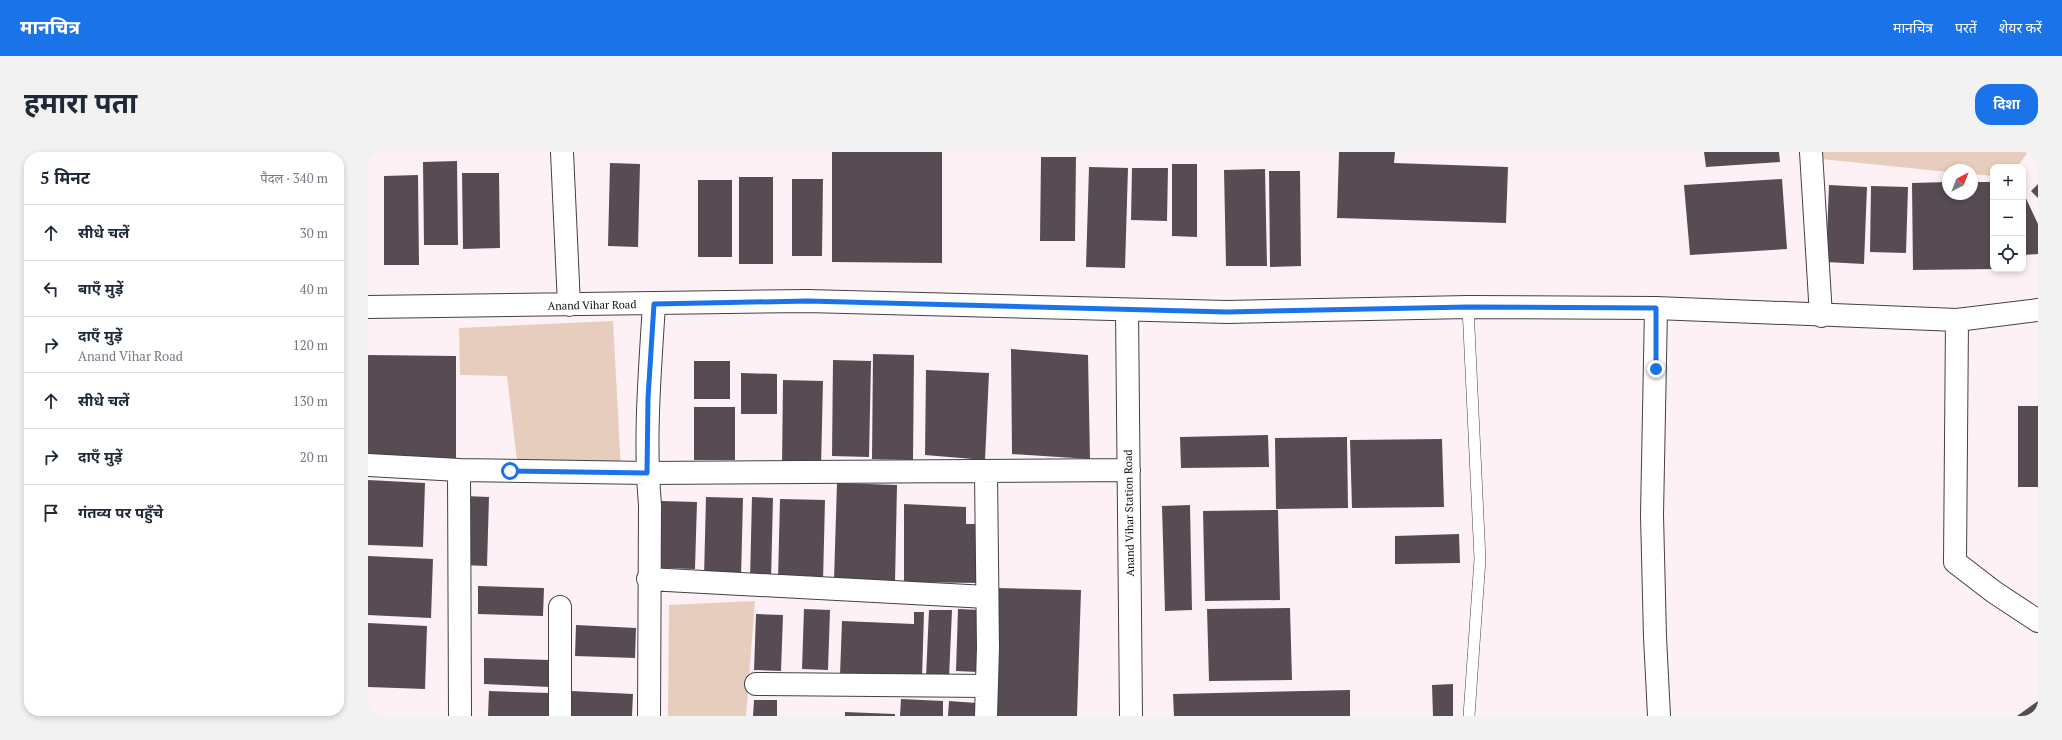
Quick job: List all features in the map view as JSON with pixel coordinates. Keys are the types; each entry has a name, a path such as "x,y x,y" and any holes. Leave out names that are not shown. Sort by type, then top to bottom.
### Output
{"street":[{"path":"562,152 569,305"},
{"path":"1811,152 1821,316"},
{"name":"Anand Vihar Road","path":"368,307 807,301 1227,312 1468,307 1656,308 1821,316 1957,320 2038,310"},
{"path":"649,716 648,579 650,505 647,473 648,398 654,304"},
{"path":"1656,308 1652,515 1655,637 1659,716"},
{"name":"Anand Vihar Station Road","path":"1128,310 1131,716"},
{"path":"1957,320 1956,562 1994,592 2038,621"},
{"path":"368,465 459,470 647,473 1129,470"},
{"path":"459,470 460,716"},
{"path":"986,472 986,716"},
{"path":"648,579 987,598"},
{"path":"560,607 560,716"},
{"path":"756,684 987,686"}],"lane":[{"path":"1468,307 1480,559 1469,716"}],"shaded area":[{"path":"1811,152 2028,152 2019,164 1990,164 1990,176 1978,175 1978,164 1942,164 1942,171 1812,158"},
{"path":"613,321 621,469 518,469 507,376 460,375 459,328"},
{"path":"755,601 746,716 668,716 669,605"}],"building":[{"path":"832,152 942,152 942,263 832,262"},
{"path":"1339,152 1395,152 1394,163 1508,167 1506,223 1337,218"},
{"path":"1704,152 1779,152 1780,162 1706,167"},
{"path":"1041,157 1076,157 1075,241 1040,241"},
{"path":"457,161 458,245 424,245 423,162"},
{"path":"610,163 640,164 638,247 608,246"},
{"path":"1172,164 1197,164 1197,237 1172,236"},
{"path":"1089,167 1128,168 1125,268 1086,267"},
{"path":"1132,168 1168,168 1167,221 1131,220"},
{"path":"1265,169 1267,266 1226,266 1224,170"},
{"path":"1269,171 1300,171 1301,266 1270,267"},
{"path":"462,173 499,173 500,248 463,249"},
{"path":"418,175 419,265 384,265 384,176"},
{"path":"739,177 773,177 773,264 739,264"},
{"path":"792,179 823,179 822,256 792,256"},
{"path":"1782,179 1787,249 1690,255 1684,185"},
{"path":"698,180 732,180 732,257 698,257"},
{"path":"1942,182 1942,200 1978,200 1978,182 1990,182 1990,269 1913,270 1912,183"},
{"path":"2038,184 2038,198 2031,191"},
{"path":"1829,185 1867,187 1864,264 1826,262"},
{"path":"1871,186 1908,187 1906,253 1870,252"},
{"path":"2026,198 2038,224 2038,254 2026,255"},
{"path":"1011,349 1088,355 1090,459 1012,454"},
{"path":"873,354 914,355 913,460 872,459"},
{"path":"368,355 456,356 456,459 368,457"},
{"path":"833,360 871,361 869,457 832,456"},
{"path":"694,361 730,361 730,399 694,399"},
{"path":"926,370 989,373 985,460 925,455"},
{"path":"741,373 777,374 777,414 741,414"},
{"path":"783,380 823,381 821,468 782,467"},
{"path":"2018,406 2038,406 2038,487 2018,487"},
{"path":"694,407 735,407 735,460 694,460"},
{"path":"1268,435 1269,467 1181,468 1180,437"},
{"path":"1347,437 1348,508 1276,509 1275,438"},
{"path":"1442,439 1444,507 1352,508 1350,440"},
{"path":"368,480 425,483 423,547 368,545"},
{"path":"837,483 897,485 895,583 834,580"},
{"path":"465,496 489,497 487,566 462,565"},
{"path":"706,497 743,498 741,578 704,577"},
{"path":"752,497 773,498 771,581 750,580"},
{"path":"780,499 825,500 823,582 778,580"},
{"path":"661,501 697,502 695,569 659,568"},
{"path":"904,504 966,507 966,524 979,524 979,583 904,582"},
{"path":"1190,505 1192,610 1165,611 1162,506"},
{"path":"1278,510 1280,600 1205,601 1203,511"},
{"path":"1459,534 1460,563 1395,564 1395,536"},
{"path":"368,556 433,559 431,618 368,615"},
{"path":"478,586 544,588 543,616 478,614"},
{"path":"995,588 1081,590 1077,716 992,716"},
{"path":"1290,608 1292,680 1209,681 1207,609"},
{"path":"804,609 830,610 828,670 802,669"},
{"path":"958,609 980,610 978,672 956,671"},
{"path":"929,610 952,610 949,678 926,677"},
{"path":"914,612 924,612 922,679 840,675 842,621 914,624"},
{"path":"756,614 783,615 781,671 754,670"},
{"path":"368,623 427,626 425,689 368,687"},
{"path":"576,625 636,628 635,658 575,656"},
{"path":"484,658 550,660 549,687 484,684"},
{"path":"1453,684 1453,716 1433,716 1432,685"},
{"path":"1350,690 1350,716 1174,716 1173,694"},
{"path":"489,691 549,693 548,716 488,716"},
{"path":"571,691 633,694 632,716 570,716"},
{"path":"901,699 943,701 943,716 900,716"},
{"path":"754,700 777,700 777,716 753,716"},
{"path":"949,701 977,703 977,716 948,716"},
{"path":"2038,701 2038,716 2017,716"},
{"path":"845,712 895,714 895,716 845,716"}],"route":[{"path":"510,471 647,473 648,398 654,304 807,301 1227,312 1468,307 1656,308 1656,369"}]}
